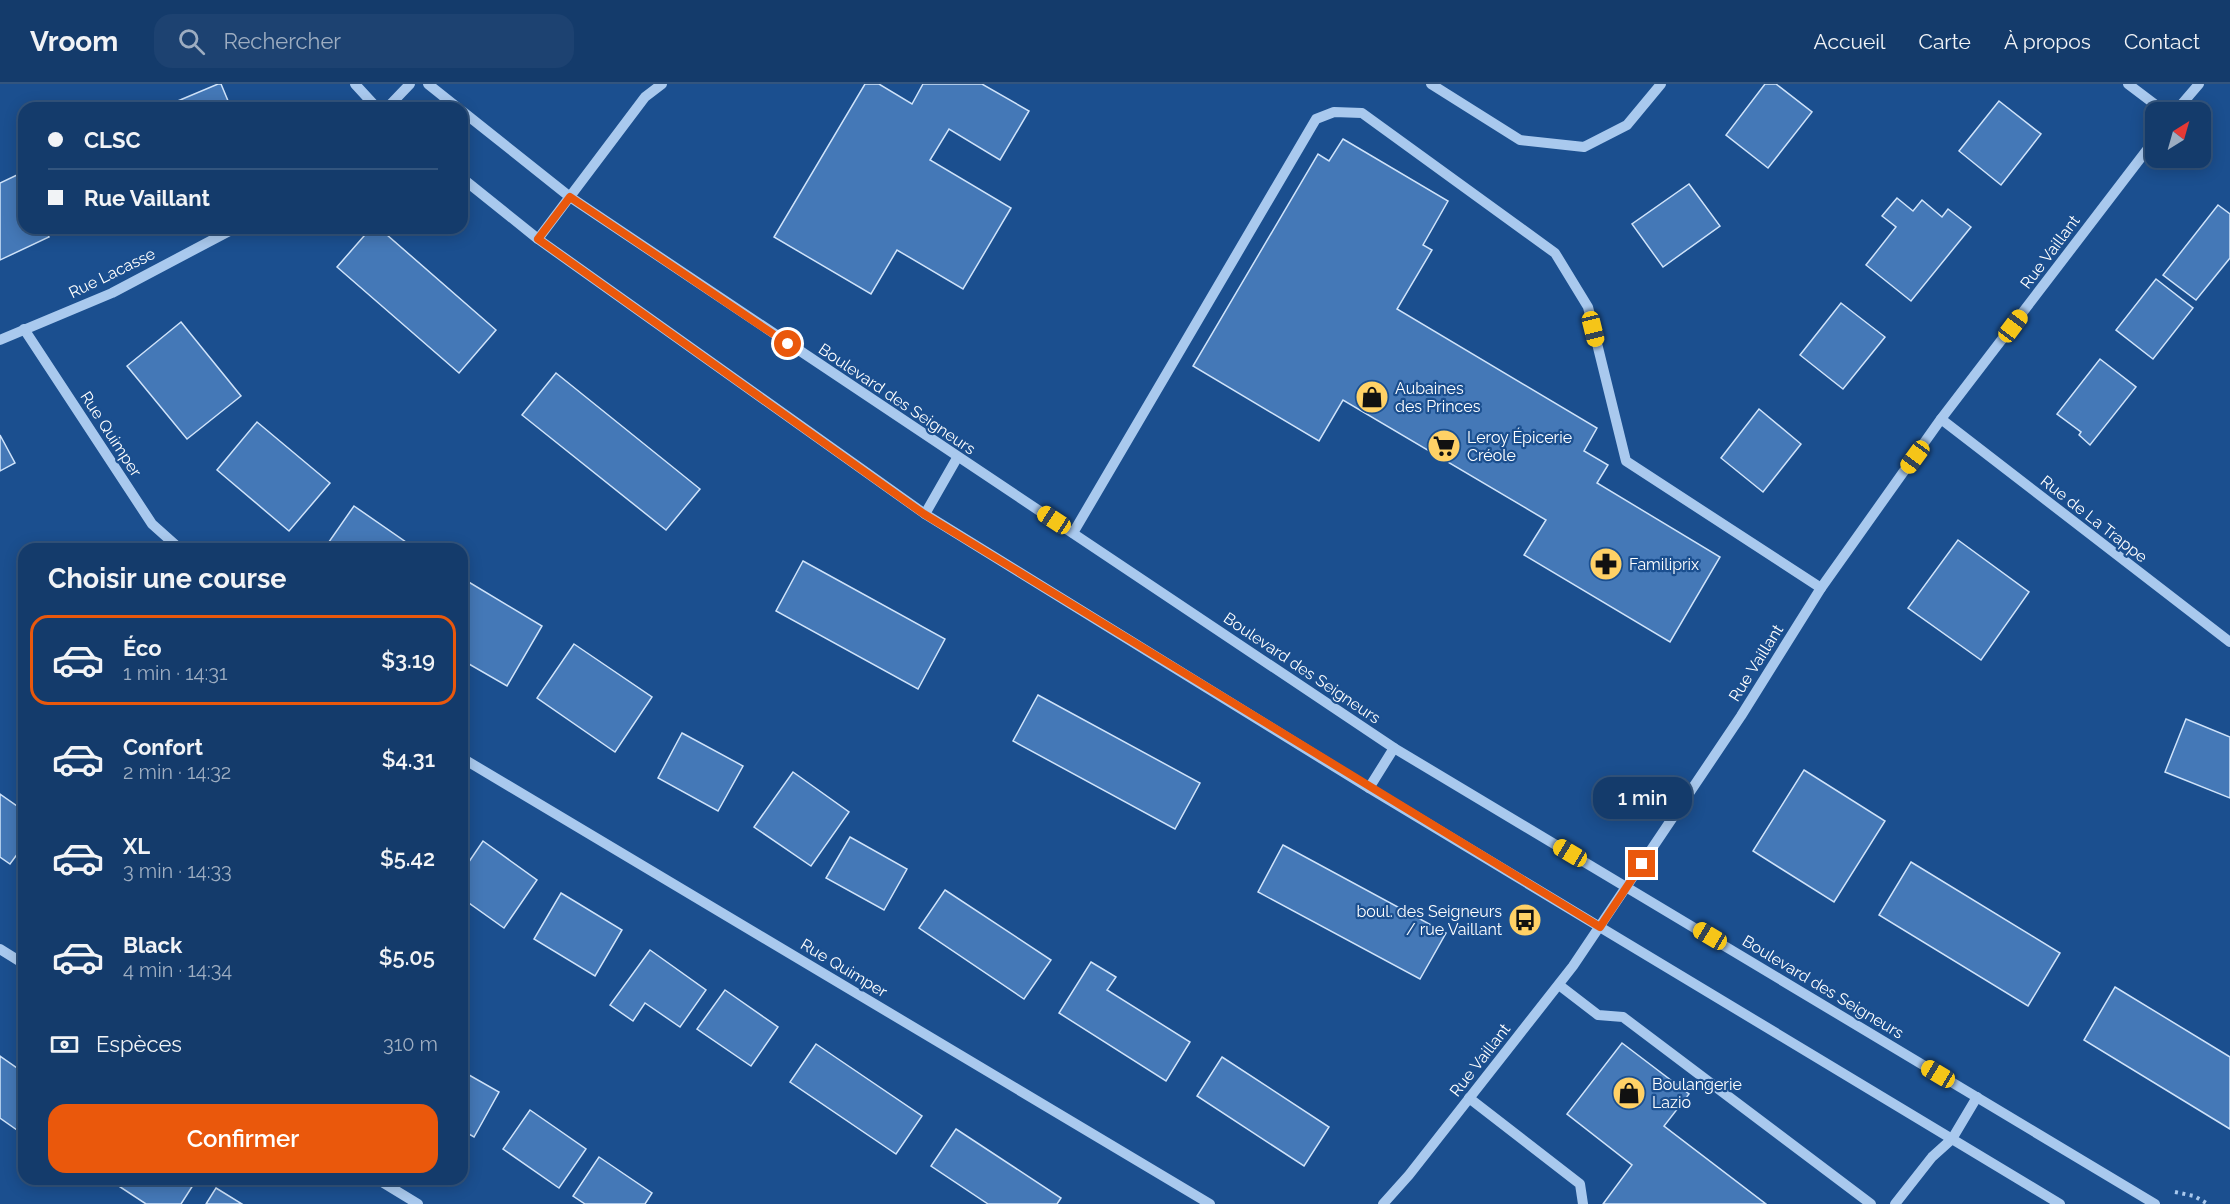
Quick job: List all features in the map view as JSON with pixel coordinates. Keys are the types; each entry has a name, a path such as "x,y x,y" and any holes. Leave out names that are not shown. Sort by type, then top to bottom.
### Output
{"street":[{"path":"355,84 372,102"},
{"path":"393,102 410,84"},
{"path":"428,84 450,102"},
{"path":"538,239 645,97 662,84"},
{"path":"1431,84 1520,140 1584,147 1627,125 1661,84"},
{"path":"2128,84 2152,102"},
{"path":"2184,102 2199,84"},
{"path":"1073,532 1316,118 1334,112 1362,113 1555,253 1588,307 1626,461 1821,588"},
{"name":"Boulevard des Seigneurs","path":"468,116 570,197 957,458 1073,532 1394,748 2155,1204"},
{"name":"Rue Vaillant","path":"1383,1204 1559,985 1741,716 1821,588 1941,419 2145,152"},
{"path":"468,183 538,239 924,514 1370,788 2060,1204"},
{"name":"Rue Lacasse","path":"0,340 112,293 224,234"},
{"name":"Rue Quimper","path":"24,329 152,524 173,543"},
{"name":"Rue de La Trappe","path":"1941,419 2230,642"},
{"path":"924,514 957,458"},
{"path":"1370,788 1394,748"},
{"name":"Rue Quimper","path":"468,762 1210,1204"},
{"path":"0,949 18,960"},
{"path":"1559,985 1598,1015 1623,1017 1871,1204"},
{"path":"1895,1204 1932,1156 1952,1139 1977,1097"},
{"path":"1469,1098 1580,1184 1583,1204"},
{"path":"387,1185 417,1204"}],"path":[{"path":"2194,1196 2208,1204"}],"building":[{"path":"221,84 228,102 175,102"},
{"path":"865,84 879,84 912,104 923,84 982,84 1029,111 1000,160 949,129 930,160 1011,208 963,289 897,250 871,294 774,237"},
{"path":"1765,84 1776,84 1812,112 1768,168 1726,135"},
{"path":"1999,101 2041,134 2001,185 1959,151"},
{"path":"1343,139 1448,201 1423,245 1432,250 1397,309 1597,428 1584,451 1608,465 1597,483 1720,557 1670,642 1524,555 1546,520 1343,400 1319,441 1193,366 1318,154 1329,161"},
{"path":"18,174 18,234 47,234 49,237 0,260 0,183"},
{"path":"1689,184 1720,226 1663,267 1632,224"},
{"path":"1897,198 1913,211 1922,200 1942,217 1948,209 1971,227 1911,301 1866,265 1896,227 1882,216"},
{"path":"2218,205 2230,214 2230,258 2196,300 2163,275"},
{"path":"366,234 386,234 496,330 459,373 337,267"},
{"path":"2156,279 2193,308 2153,359 2116,330"},
{"path":"1841,303 1885,337 1843,389 1800,355"},
{"path":"181,322 241,396 187,439 127,366"},
{"path":"2100,359 2136,387 2090,445 2079,435 2081,432 2057,414"},
{"path":"556,373 700,489 666,530 522,415"},
{"path":"1759,409 1801,444 1763,492 1721,458"},
{"path":"257,422 330,483 289,531 217,470"},
{"path":"0,435 15,463 0,471"},
{"path":"354,506 407,543 328,543"},
{"path":"1958,540 2029,592 1981,660 1908,608"},
{"path":"803,561 945,639 918,689 776,611"},
{"path":"468,582 542,626 507,686 468,663"},
{"path":"574,644 652,697 615,752 537,698"},
{"path":"1038,695 1200,783 1175,829 1013,741"},
{"path":"2186,719 2230,737 2230,798 2165,772"},
{"path":"682,733 743,766 718,811 658,778"},
{"path":"1804,770 1885,821 1834,902 1753,851"},
{"path":"793,772 849,812 811,866 754,827"},
{"path":"0,794 18,807 18,853 10,864 0,857"},
{"path":"850,837 907,869 884,910 826,878"},
{"path":"483,841 537,880 504,928 468,902 468,863"},
{"path":"1283,845 1446,933 1420,979 1258,892"},
{"path":"1911,862 2060,953 2028,1006 1879,915"},
{"path":"945,890 1051,960 1024,999 919,928"},
{"path":"561,893 622,930 595,976 534,939"},
{"path":"650,950 706,990 680,1027 645,1003 633,1021 610,1005"},
{"path":"1091,962 1116,977 1107,990 1190,1042 1166,1081 1059,1013"},
{"path":"2115,987 2230,1057 2230,1129 2084,1040"},
{"path":"725,990 778,1027 751,1066 697,1029"},
{"path":"1622,1043 1689,1094 1664,1126 1766,1204 1603,1204 1632,1165 1567,1114"},
{"path":"816,1044 922,1116 896,1154 790,1082"},
{"path":"0,1056 18,1069 18,1129 0,1118"},
{"path":"1222,1057 1329,1127 1304,1166 1197,1096"},
{"path":"468,1074 499,1092 474,1137 468,1134"},
{"path":"530,1110 586,1149 559,1188 503,1149"},
{"path":"956,1129 1061,1198 1057,1204 988,1204 931,1166"},
{"path":"599,1157 652,1193 645,1204 585,1204 573,1196"},
{"path":"117,1185 193,1185 181,1204 146,1204"},
{"path":"216,1188 242,1204 206,1204"}],"place":[{"name":"Aubaines des Princes","path":"1372,397"},
{"name":"Leroy Épicerie Créole","path":"1444,446"},
{"name":"Familiprix","path":"1606,564"},
{"name":"boul. des Seigneurs / rue Vaillant","path":"1525,920"},
{"name":"Boulangerie Lazio","path":"1629,1093"}],"route":[{"path":"788,344 570,197 538,239 924,514 1600,927 1642,864"}]}
